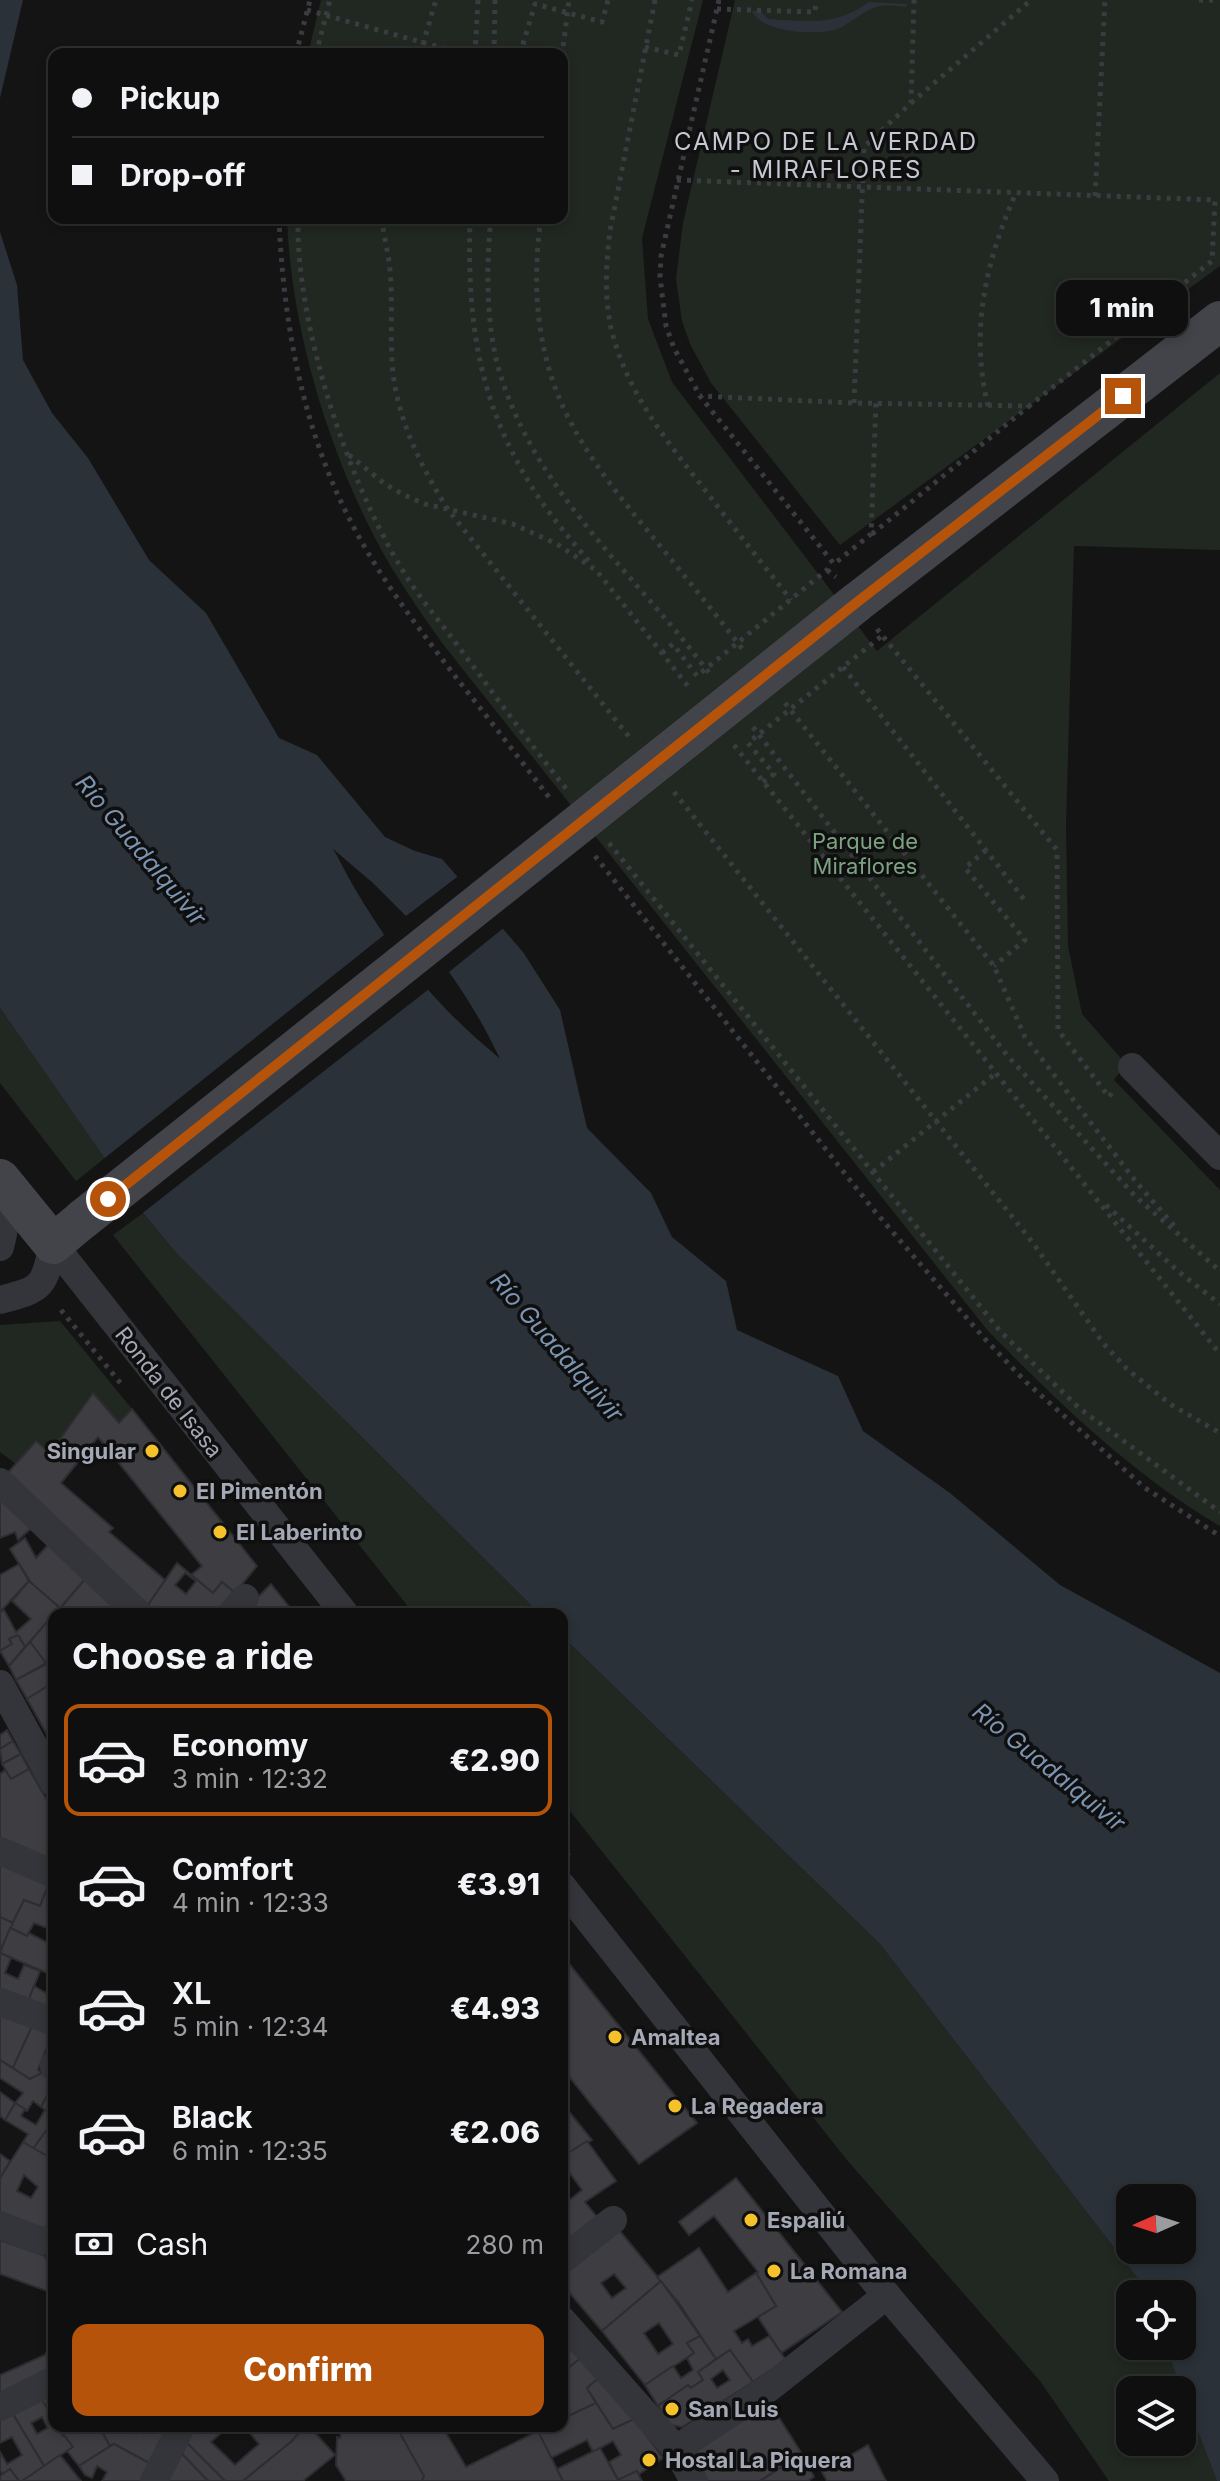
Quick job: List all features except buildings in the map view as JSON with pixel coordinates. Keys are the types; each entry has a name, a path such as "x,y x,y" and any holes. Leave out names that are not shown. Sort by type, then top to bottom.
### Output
{"street":[{"path":"0,1300 32,1291 40,1285 53,1244 83,1219 856,603 1220,321"},
{"path":"1132,1067 1220,1156"},
{"path":"0,1179 53,1244"},
{"path":"0,1186 6,1219 0,1247"},
{"name":"Ronda de Isasa","path":"53,1244 340,1608"},
{"path":"0,1482 133,1608"},
{"path":"0,1684 48,1769"},
{"path":"0,1851 48,1871"},
{"path":"568,1894 887,2295 1045,2481"},
{"path":"0,2002 48,2020"},
{"path":"568,2255 613,2220"},
{"path":"0,2225 48,2240"},
{"path":"676,2449 769,2388 887,2295"},
{"path":"568,2327 676,2449 689,2479"},
{"path":"0,2407 48,2383"},
{"path":"154,2481 178,2432"}],"path":[{"path":"298,48 310,0"},
{"path":"318,48 330,0"},
{"path":"422,48 436,0"},
{"path":"475,48 478,0"},
{"path":"494,48 495,0"},
{"path":"563,48 569,0"},
{"path":"522,48 535,4 602,22 608,0"},
{"path":"655,0 610,231 606,262 611,326 621,361 643,407 791,600"},
{"path":"645,47 679,55 692,0"},
{"path":"719,0 661,256 666,326 674,348 700,396 834,564"},
{"path":"717,9 815,12 816,0"},
{"path":"911,103 914,0"},
{"path":"854,403 864,147 1031,0"},
{"path":"1095,196 1105,0"},
{"path":"1199,0 1217,0"},
{"path":"307,10 444,48"},
{"path":"662,653 673,644 697,676 1212,261 1215,200 677,180"},
{"path":"988,406 979,361 986,272 1016,193"},
{"path":"279,224 286,312 296,359 312,421 352,524 405,611 557,808"},
{"path":"298,224 304,294 317,356 346,453 373,515 403,572 574,798"},
{"path":"383,224 389,261 393,374 417,456 449,511 638,748"},
{"path":"470,224 470,308 475,343 493,410 515,458 536,493 699,700"},
{"path":"490,224 490,314 499,369 518,421 559,491 603,549 715,679"},
{"path":"540,224 535,273 545,352 555,387 570,421 608,482 994,966 1025,1037 1137,1183 1190,1244"},
{"path":"700,396 1029,406"},
{"path":"871,534 876,403"},
{"path":"346,453 404,495 449,511 523,528 557,544 597,571"},
{"path":"763,782 774,774 748,743 883,635 1057,850 1058,1030 1109,1097"},
{"path":"843,667 1027,903"},
{"path":"750,724 1006,1054 1135,1196 1220,1271"},
{"path":"727,736 1220,1354"},
{"path":"668,785 1033,1243 1094,1331 1127,1369 1170,1404 1220,1433"},
{"path":"603,836 1000,1331 1079,1408 1220,1512"},
{"path":"587,845 862,1196 984,1338 1026,1382 1145,1488 1220,1536"},
{"path":"986,850 965,868 1025,940 994,966"},
{"path":"873,1172 996,1073"},
{"path":"1094,1194 1179,1272 1220,1304"}],"green space":[{"name":"Parque de Miraflores","path":"321,0 703,0 642,238 648,319 672,382 877,651 1220,373 1220,550 1074,546 1066,825 1068,946 1082,1014 1126,1064 1114,1080 1220,1190 1220,1526 1127,1461 988,1331 442,643 391,567 358,503 314,384 296,300 287,224 568,224 568,48 309,48"},
{"path":"735,0 1220,0 1220,266 840,545 711,383 690,344 682,321 676,279 683,223"},
{"path":"0,1008 105,1158 76,1181 0,1083"},
{"path":"143,1213 178,1255 534,1608 409,1608 113,1235"},
{"path":"60,1321 132,1409 119,1423 92,1393 50,1453 36,1442 16,1464 0,1452 0,1325"},
{"path":"568,1642 880,1944 1116,2250 1116,2264 1127,2264 1139,2280 1116,2280 1116,2360 1170,2360 1177,2376 1116,2376 1116,2456 1196,2456 1196,2426 1217,2481 1109,2481 1040,2381 847,2160 568,1809"}],"water":[{"path":"0,0 23,0 0,98"},
{"path":"869,2 907,4 906,7 876,7 838,29 817,32 778,28 767,24 752,11 760,11 768,19 820,21 844,15"},
{"name":"Río Guadalquivir","path":"0,232 17,285 23,360 52,413 88,458 149,560 206,613 279,738 317,755 385,837 442,859 523,952 560,1010 587,1128 651,1193 672,1237 726,1281 737,1330 838,1376 863,1431 950,1493 1060,1585 1220,1673 1220,2481 1217,2481 1196,2426 1196,2376 1177,2376 1170,2360 1196,2360 1196,2280 1139,2280 1127,2264 1196,2264 1196,2184 1116,2184 1116,2250 880,1944 568,1642 568,1608 534,1608 178,1255 143,1213 0,1008","holes":["335,851 384,896 448,971 484,1027 499,1057 451,1014 406,963 366,907"]}],"pier":[{"path":"333,849 406,916 461,874 506,926 449,972 500,1059 429,989 140,1215 101,1161 384,935","holes":["346,865 370,886 425,946 487,1042 408,961"]}],"place":[{"name":"Singular","path":"152,1451"},
{"name":"El Pimentón","path":"180,1491"},
{"name":"El Laberinto","path":"220,1532"},
{"name":"Amaltea","path":"615,2037"},
{"name":"La Regadera","path":"675,2106"},
{"name":"Espaliú","path":"751,2220"},
{"name":"La Romana","path":"774,2271"},
{"name":"San Luis","path":"672,2409"},
{"name":"Hostal La Piquera","path":"649,2460"}],"district":[{"name":"CAMPO DE LA VERDAD - MIRAFLORES","path":"826,155"}],"route":[{"path":"108,1199 856,603 1123,396"}]}
